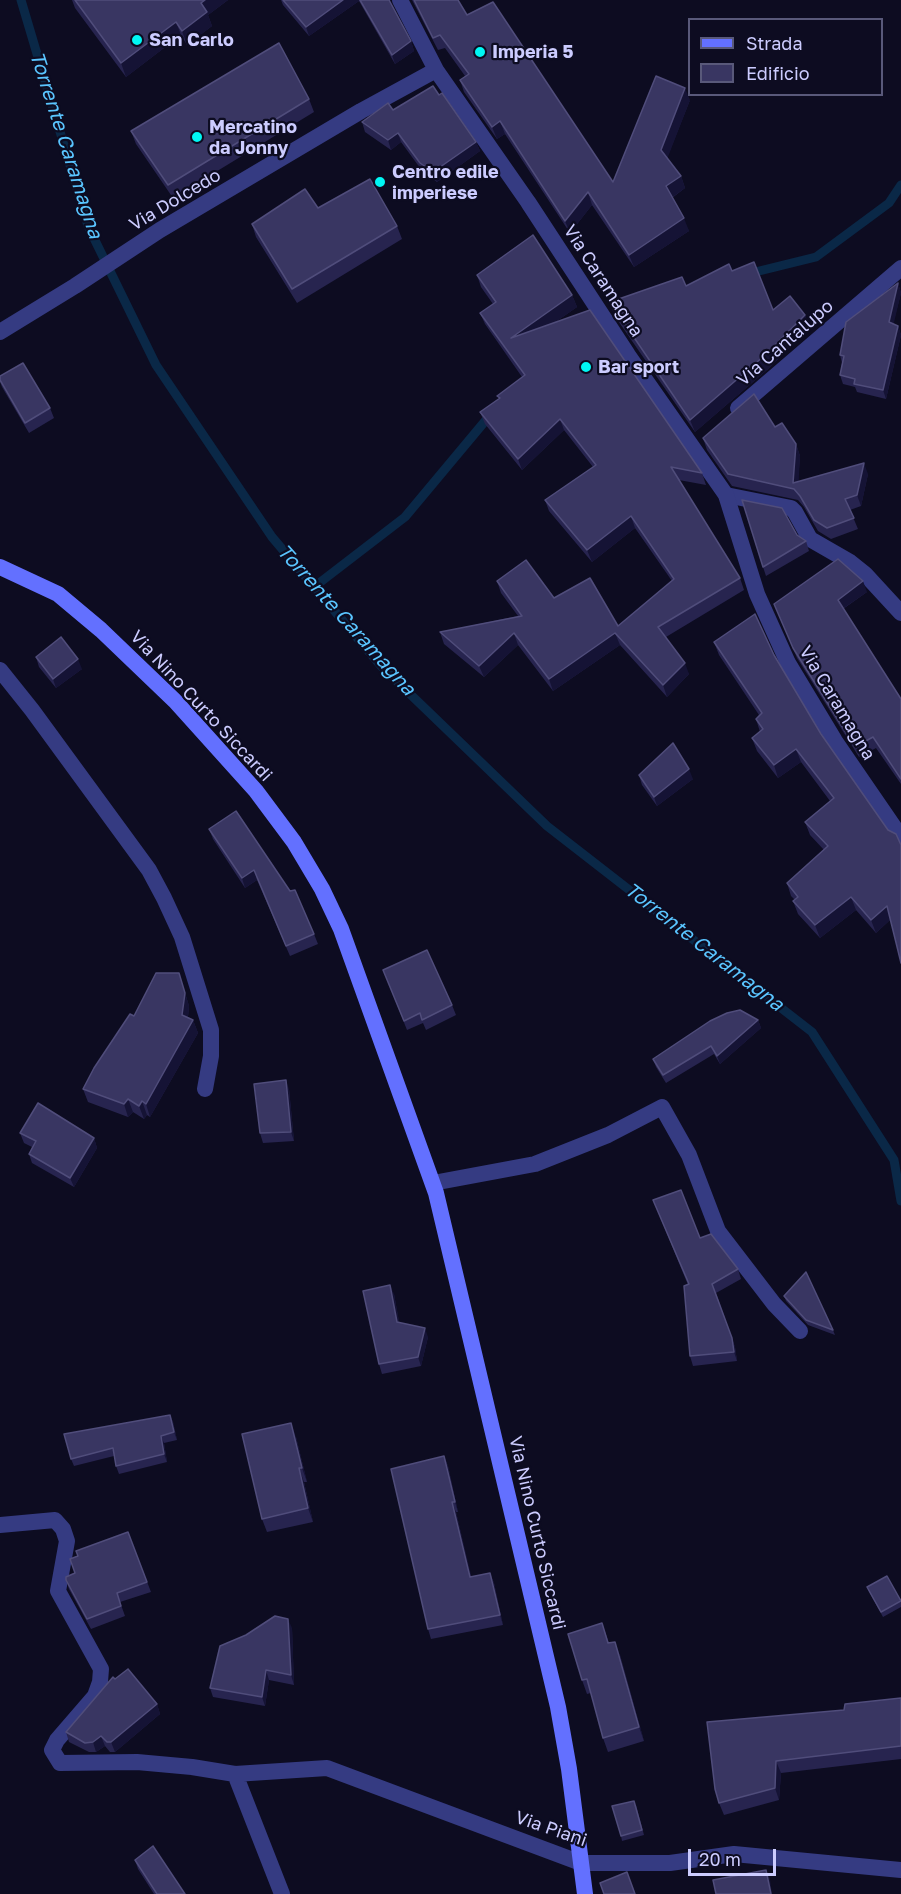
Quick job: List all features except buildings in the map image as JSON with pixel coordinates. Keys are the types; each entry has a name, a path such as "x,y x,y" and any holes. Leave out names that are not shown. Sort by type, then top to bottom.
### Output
{"main road":[{"name":"Via Nino Curto Siccardi","path":"0,567 58,594 101,630 175,701 256,791 294,842 322,889 341,929 433,1184 558,1707 569,1768 585,1894"}],"street":[{"name":"Via Caramagna","path":"400,0 436,70 528,202 605,321 698,444 726,495 757,594 788,663 835,741 901,837"},
{"name":"Via Dolcedo","path":"0,332 160,230 361,111 436,70"},
{"name":"Via Cantalupo","path":"730,416 901,268"},
{"path":"726,495 791,508 810,539 857,568 901,613"},
{"path":"0,670 149,870 165,898 182,937 211,1030 211,1056 205,1089"},
{"path":"433,1184 535,1164 608,1135 662,1107 689,1155 718,1231 774,1304 800,1332"},
{"name":"Via Piani","path":"0,1525 55,1520 63,1529 67,1541 58,1592 100,1669 100,1682 95,1696 57,1740 52,1750 60,1763 137,1762 235,1774 327,1768 581,1863 670,1863 734,1854 901,1869"},
{"path":"235,1774 282,1894"}],"waterway":[{"name":"Torrente Caramagna","path":"21,0 88,226 156,365 272,537 382,667 547,826 812,1032 894,1160 901,1201"},
{"path":"747,274 816,257 889,203 901,185"},
{"path":"314,587 405,517 491,414"}],"place":[{"name":"San Carlo","path":"137,40"},
{"name":"Imperia 5","path":"480,52"},
{"name":"Mercatino da Jonny","path":"197,137"},
{"name":"Centro edile imperiese","path":"380,182"},
{"name":"Bar sport","path":"586,367"}]}
